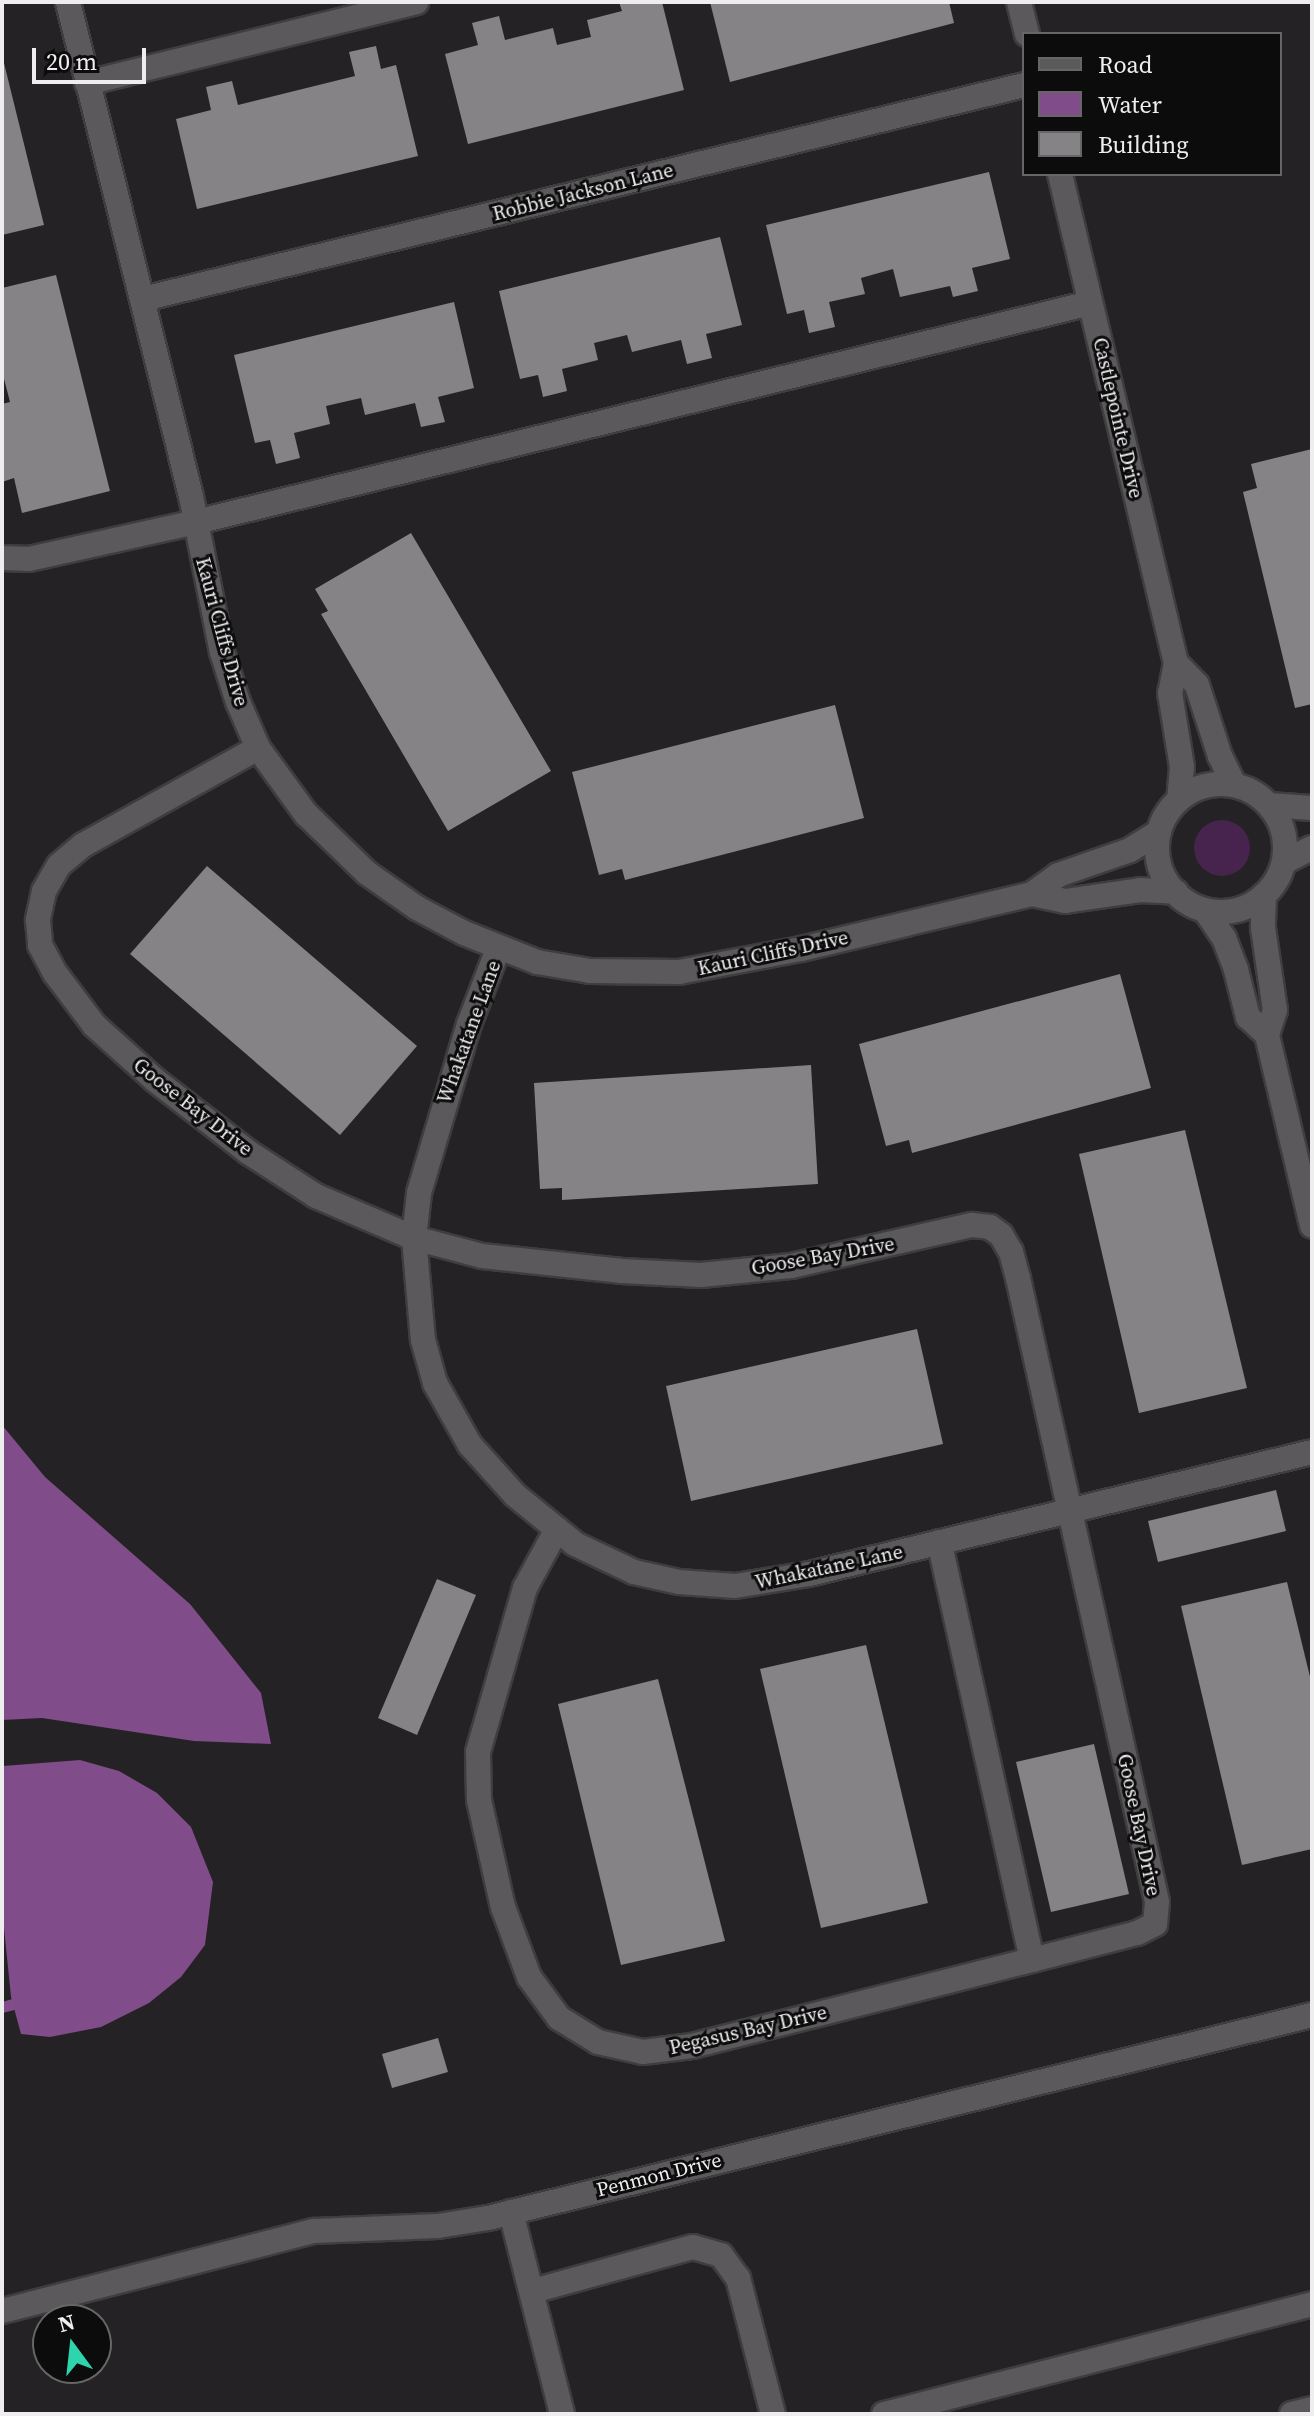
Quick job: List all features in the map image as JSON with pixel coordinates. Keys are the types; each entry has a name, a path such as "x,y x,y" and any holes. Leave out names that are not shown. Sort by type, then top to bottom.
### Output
{"street":[{"name":"Kauri Cliffs Drive","path":"68,2 196,522 222,652 258,748 306,814 367,873 417,908 498,949 537,962 590,971 679,972 801,949 1032,894 1058,875 1130,850 1159,832"},
{"path":"87,83 416,2"},
{"path":"1019,2 1026,32"},
{"name":"Robbie Jackson Lane","path":"143,299 1022,85"},
{"name":"Castlepointe Drive","path":"1060,176 1176,663 1170,693 1182,767 1179,799"},
{"path":"2,558 29,559 196,522 1090,303"},
{"name":"Castlepointe Drive","path":"1176,663 1197,685 1220,756 1234,785"},
{"name":"Goose Bay Drive","path":"258,748 83,845 59,865 44,891 38,920 40,945 55,973 94,1025 155,1080 248,1152 316,1196 414,1238 482,1256 622,1271 701,1275 791,1266 972,1225 990,1227 1001,1235 1011,1252 1157,1902 1155,1924 1137,1933 1032,1960"},
{"path":"1234,785 1253,791 1269,805 1283,829 1284,862 1279,877 1264,895 1236,910 1205,910 1184,901 1160,870 1156,851 1159,832 1167,813 1179,799 1196,788 1234,785"},
{"path":"1269,805 1312,808"},
{"path":"1284,862 1312,848"},
{"name":"Kauri Cliffs Drive","path":"1032,894 1065,901 1140,890 1176,892"},
{"path":"1264,895 1263,928 1275,1010 1267,1035 1312,1226"},
{"path":"1205,910 1224,938 1248,1017 1267,1035"},
{"name":"Whakatane Lane","path":"498,949 469,1024 435,1129 419,1193 414,1238 423,1340 435,1383 470,1445 515,1495 575,1544 634,1572 679,1582 735,1586 809,1574 1312,1452"},
{"name":"Pegasus Bay Drive","path":"557,1529 525,1588 478,1752 478,1768 479,1800 503,1907 529,1977 559,2018 598,2042 643,2052 668,2049 692,2046 1032,1960"},
{"path":"939,1542 1032,1960"},
{"name":"Penmon Drive","path":"2,2311 314,2231 438,2226 511,2212 1312,2015"},
{"path":"511,2212 562,2414"},
{"path":"533,2291 693,2247 721,2255 738,2278 773,2414"},
{"path":"884,2414 1312,2304"},
{"path":"1292,2414 1312,2409"}],"shaded area":[{"path":"1222,820 1242,828 1250,848 1242,868 1222,876 1202,868 1194,848 1202,828"}],"water":[{"path":"2,1425 45,1477 190,1604 261,1693 271,1744 194,1741 42,1718 2,1720"},
{"path":"80,1760 119,1771 157,1793 191,1827 213,1882 205,1945 181,1977 149,2003 101,2027 50,2037 21,2034 11,1997 2,1908 3,1766"}],"building":[{"path":"619,2 662,2 684,90 468,144 445,54 478,45 472,23 499,16 505,40 553,28 557,45 591,37 587,20 622,11"},
{"path":"710,2 949,2 954,23 730,82"},
{"path":"376,46 381,69 396,65 418,156 197,209 176,119 211,110 206,87 232,81 238,105 355,76 349,52"},
{"path":"2,55 44,225 2,235"},
{"path":"989,172 1010,259 972,268 978,291 953,297 950,286 900,297 893,269 861,278 865,294 829,302 835,327 809,333 804,310 787,314 766,225"},
{"path":"720,237 742,325 706,334 712,358 687,364 681,340 632,352 627,335 594,343 598,360 562,369 567,391 543,397 538,375 520,379 499,291"},
{"path":"56,275 110,491 22,513 14,478 2,482 2,404 10,402 2,371 2,288"},
{"path":"454,302 474,388 438,397 445,422 421,427 415,403 365,415 361,398 326,406 330,424 294,433 300,458 276,464 270,440 255,443 234,355"},
{"path":"1312,449 1312,704 1295,708 1243,492 1257,488 1251,464"},
{"path":"411,533 551,771 448,831 321,614 328,611 315,589"},
{"path":"835,705 864,818 625,880 622,869 599,875 572,772"},
{"path":"207,866 417,1046 340,1135 130,954"},
{"path":"1120,974 1151,1088 912,1153 909,1140 886,1146 859,1044"},
{"path":"811,1065 818,1184 562,1200 562,1188 540,1189 534,1083"},
{"path":"1185,1130 1247,1388 1139,1413 1079,1154"},
{"path":"917,1329 943,1444 691,1501 666,1386"},
{"path":"1276,1490 1286,1531 1158,1562 1148,1521"},
{"path":"437,1579 476,1595 417,1735 378,1718"},
{"path":"1287,1582 1312,1685 1312,1849 1242,1865 1181,1606"},
{"path":"866,1645 928,1903 821,1928 760,1669"},
{"path":"658,1679 725,1941 621,1965 558,1704"},
{"path":"1094,1744 1129,1894 1051,1912 1016,1762"},
{"path":"438,2038 448,2072 392,2088 382,2054"}],"waterway":[{"path":"2,2007 13,2004"}]}
